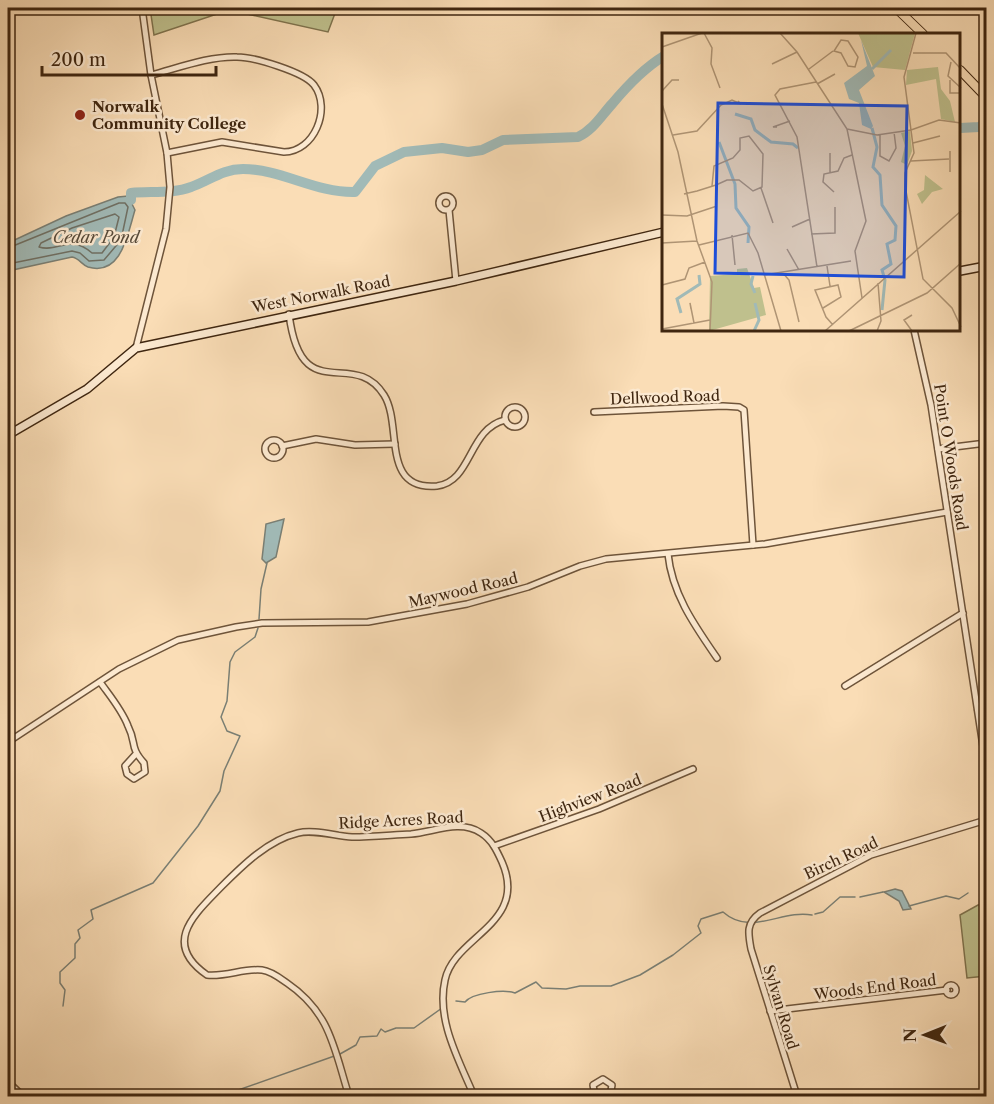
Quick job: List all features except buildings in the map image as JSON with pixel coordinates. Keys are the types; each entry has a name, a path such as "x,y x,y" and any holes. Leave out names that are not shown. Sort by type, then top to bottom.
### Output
{"main road":[{"path":"896,8 923,33"},
{"path":"961,71 987,97"},
{"name":"West Norwalk Road","path":"8,435 87,389 136,348 289,314 456,281 570,251 662,232"},
{"path":"961,271 987,266"}],"street":[{"path":"136,348 166,229 170,187 167,153 151,75 142,8"},
{"path":"151,75 222,58 242,57 300,75 314,85 320,97 320,110 314,134 305,145 294,151 284,152 222,142 167,153"},
{"path":"449,210 456,281"},
{"path":"289,314 297,351 306,364 316,369 362,377 381,390 391,411 399,464 406,478 425,486 439,486 450,481 463,468 483,432 494,423 505,420"},
{"name":"Point O Woods Road","path":"914,332 938,449 987,766"},
{"name":"Dellwood Road","path":"594,412 723,406 739,407 744,410 753,545"},
{"path":"282,446 316,439 355,445 395,444"},
{"path":"938,449 987,443"},
{"name":"Maywood Road","path":"8,742 138,657 178,640 262,623 368,622 503,596 595,562 753,545 947,512"},
{"path":"668,554 674,584 681,600 717,658"},
{"path":"844,686 963,612"},
{"path":"100,682 122,712 130,729 135,755 146,768 143,775 134,779 127,774 125,766 135,755"},
{"path":"978,710 987,703"},
{"name":"Highview Road","path":"494,846 599,808 693,769"},
{"name":"Birch Road","path":"750,922 760,913 871,855 987,820"},
{"name":"Ridge Acres Road","path":"349,1096 337,1055 320,1013 297,989 262,970 215,976 202,971 192,959 186,945 187,931 192,916 245,863 296,833 374,836 464,827 480,832 494,846"},
{"path":"474,1096 451,1041 444,1008 448,971 497,916 508,893 507,878 494,846"},
{"name":"Sylvan Road","path":"750,922 750,942 797,1096"},
{"name":"Woods End Road","path":"770,1011 946,990"},
{"path":"595,1096 593,1085 603,1079 612,1085 610,1096"},
{"path":"8,1082 22,1096"},
{"path":"537,1096 545,1093 552,1096"}],"green space":[{"path":"150,8 337,8 328,32 229,10 154,35"},
{"path":"986,904 986,976 967,978 960,915 978,905"}],"water":[{"name":"Cedar Pond","path":"128,196 135,210 122,250 109,265 99,268 88,267 72,257 8,271 8,243 66,216 118,197"},
{"path":"284,519 276,557 266,563 262,559 266,524"},
{"path":"895,889 902,891 911,909 903,910 899,901 884,892"}],"waterway":[{"path":"131,200 131,193 184,189 222,173 243,169 271,173 326,189 355,192 375,166 404,152 442,148 468,152 482,150 503,140 578,137 592,127 636,78 662,57"},
{"path":"961,128 979,127 986,123"},
{"path":"259,619 261,589 267,563"},
{"path":"63,1006 65,990 60,983 60,972 75,958 75,944 80,938 78,930 93,919 91,910 153,883 198,826 220,791 224,771 240,736 227,731 221,717 227,701 230,662 235,652 255,637 258,628"},
{"path":"860,897 883,892"},
{"path":"909,906 946,896 959,899 968,893"},
{"path":"815,914 823,912 840,897 855,897"},
{"path":"456,1001 465,1002 474,996 488,993 504,991 515,993 536,982 542,988 611,986 640,975 673,955 701,933 698,926 701,919 723,912 744,922 767,921 801,914 812,915"},
{"path":"227,1094 340,1054 356,1045 360,1037 377,1036 381,1029 385,1032 396,1028 414,1028 442,1008"}],"place":[{"name":"Norwalk Community College","path":"80,115"}]}
